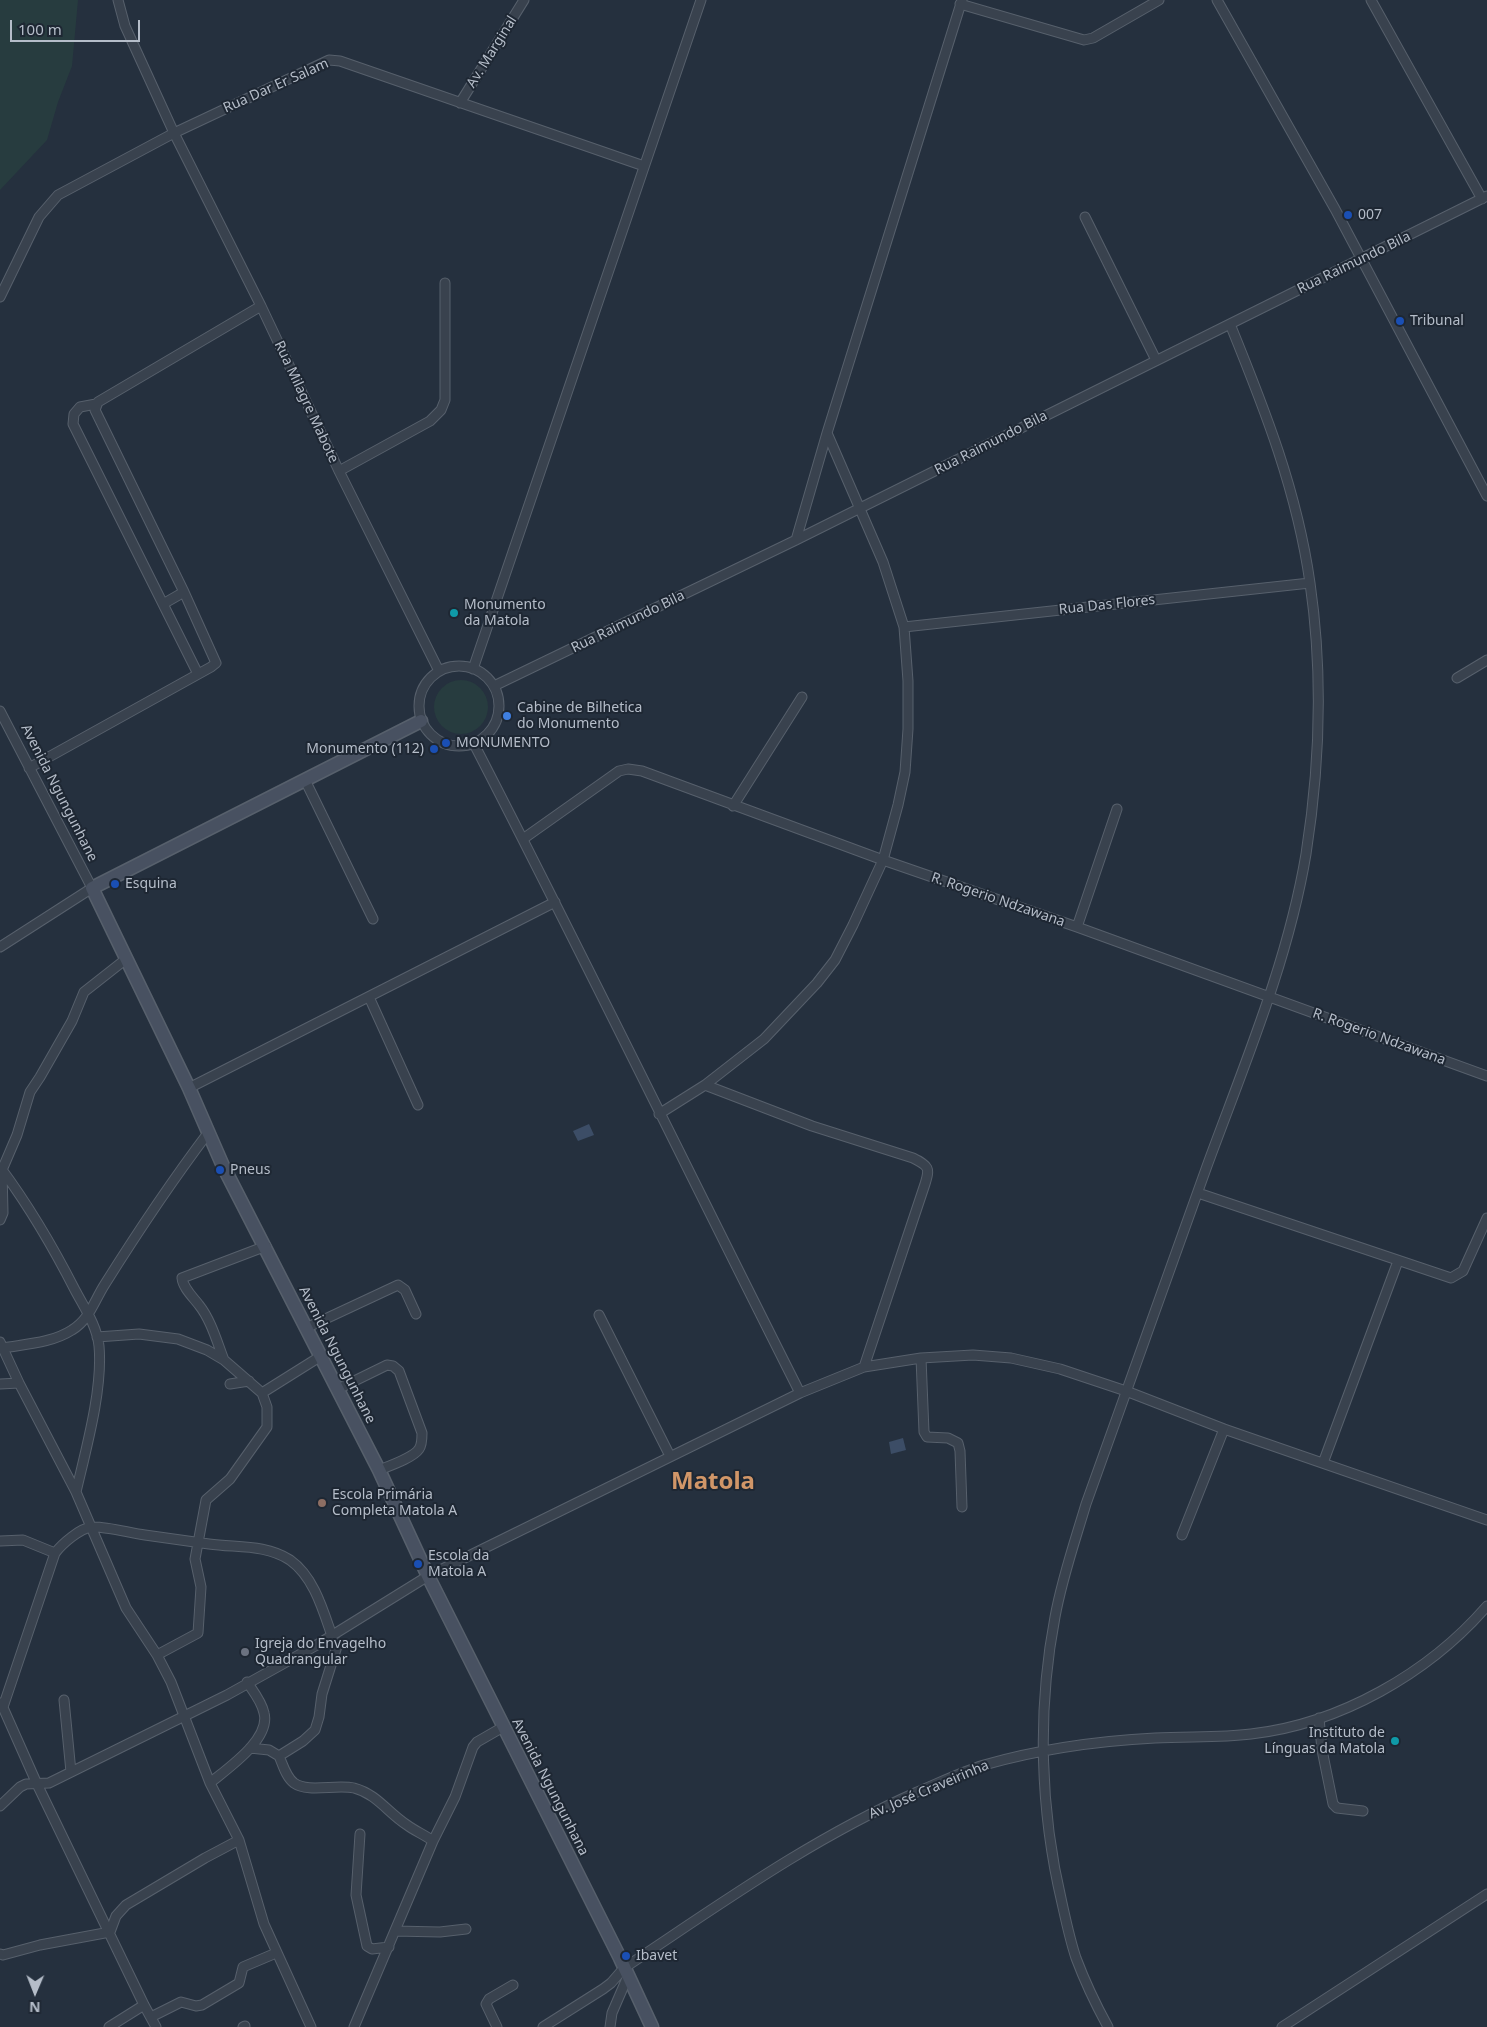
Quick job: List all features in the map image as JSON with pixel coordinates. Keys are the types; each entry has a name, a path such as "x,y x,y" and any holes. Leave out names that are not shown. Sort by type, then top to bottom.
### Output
{"street":[{"name":"Rua Milagre Mabote","path":"118,0 124,26 174,133 261,306 339,471 439,671"},
{"name":"Av. Marginal","path":"460,103 524,0"},
{"path":"473,669 701,0"},
{"path":"796,540 827,433 961,2 1084,40 1093,38 1159,0"},
{"path":"1217,0 1335,209 1487,496"},
{"path":"1371,0 1485,198"},
{"name":"Rua Dar Er Salam","path":"0,297 39,217 58,194 174,133 329,60 340,61 644,166"},
{"name":"Rua Raimundo Bila","path":"494,686 861,508 1485,198"},
{"path":"1085,217 1156,360"},
{"path":"339,471 430,421 441,410 445,400 444,283"},
{"path":"198,674 73,424 74,414 80,407 96,404 261,306"},
{"path":"1108,2027 1091,1994 1076,1958 1050,1843 1043,1750 1049,1661 1055,1619 1063,1578 1086,1504 1269,996 1296,900 1306,856 1318,742 1317,651 1310,583 1294,497 1267,416 1230,324"},
{"path":"29,768 211,667 216,662 184,592 95,413 96,404"},
{"path":"659,1114 705,1085 764,1039 817,983 835,960 854,926 883,860 898,805 908,729 908,682 904,627 883,562 827,433"},
{"name":"Rua Das Flores","path":"904,627 1310,583"},
{"path":"163,604 184,592"},
{"path":"1457,678 1487,660"},
{"path":"456,667 473,669 485,676 494,686 498,697 497,719 492,730 474,744 462,746 445,744 431,735 421,721 418,710 421,693 430,678 439,671 456,667"},
{"path":"733,806 802,697"},
{"name":"Avenida Ngungunhane","path":"0,710 92,888 189,1088 223,1166 380,1470 421,1560"},
{"path":"0,947 92,888 421,721"},
{"path":"474,744 556,902 659,1114 800,1394"},
{"name":"R. Rogerio Ndzawana","path":"523,839 619,771 628,769 642,772 883,860 1078,927 1487,1076"},
{"path":"305,780 373,919"},
{"path":"1078,927 1117,809"},
{"path":"189,1088 556,902"},
{"path":"0,1220 3,1213 1,1168 18,1135 30,1092 72,1021 84,992 126,959"},
{"path":"369,997 418,1105"},
{"path":"705,1085 812,1126 913,1158 927,1167 928,1172 925,1184 864,1367"},
{"path":"208,1133 104,1285 89,1316 73,1330 42,1342 1,1345 76,1492 126,1608 157,1656 171,1682 210,1783 239,1840 264,1924 311,2027"},
{"path":"1,1168 32,1212 89,1316 97,1337 99,1358 95,1399 91,1427 76,1492"},
{"path":"1198,1193 1451,1278 1457,1276 1463,1270 1487,1218"},
{"path":"224,1360 208,1320 201,1307 183,1284 182,1278 266,1246"},
{"path":"1323,1463 1398,1261"},
{"path":"306,1328 398,1285 405,1290 416,1314"},
{"path":"599,1315 670,1456"},
{"path":"97,1337 140,1334 158,1335 178,1339 200,1348 224,1360 262,1392 266,1407 267,1427 230,1479 206,1500 194,1564 201,1587 198,1633 157,1656"},
{"path":"0,1806 20,1787 26,1784 49,1783 335,1639 428,1576 670,1456 800,1394 864,1367 921,1358 973,1355 1011,1358 1060,1369 1126,1391 1224,1429 1487,1520"},
{"path":"262,1392 322,1356"},
{"path":"921,1358 924,1432 927,1437 948,1438 958,1443 962,1507"},
{"path":"338,1389 387,1365 393,1366 399,1371 422,1433 422,1442 419,1449 413,1454 380,1470"},
{"path":"230,1384 249,1381"},
{"path":"0,1384 19,1383"},
{"path":"1182,1535 1224,1429"},
{"path":"156,2027 37,1784 2,1704 55,1553 60,1546 71,1537 91,1527 210,1544 242,1545 265,1550 290,1560 303,1572 312,1586 335,1639 322,1694 319,1717 314,1730 303,1741 280,1756"},
{"path":"0,1540 22,1540 55,1553"},
{"name":"Avenida Ngungunhana","path":"421,1560 652,2027"},
{"name":"Av. José Craveirinha","path":"542,2027 607,1986 779,1866 865,1816 945,1780 982,1766 1043,1750 1121,1740 1205,1738 1251,1734 1294,1727 1339,1711 1387,1687 1435,1656 1466,1629 1487,1606"},
{"path":"210,1783 250,1748 262,1732 265,1721 264,1712 248,1682"},
{"path":"64,1700 71,1772"},
{"path":"1318,1718 1322,1750 1333,1804 1337,1808 1363,1812"},
{"path":"354,2027 433,1841 454,1797 473,1747 477,1742 503,1727"},
{"path":"250,1748 269,1750 280,1756 287,1775 292,1782 303,1787 342,1786 357,1789 376,1797 406,1824 433,1841"},
{"path":"360,1834 356,1895 367,1946 372,1949 389,1948"},
{"path":"110,1932 116,1916 126,1905 189,1867 239,1840"},
{"path":"1282,2027 1487,1894"},
{"path":"395,1931 440,1932 466,1929"},
{"path":"0,1954 3,1955 40,1945 110,1932"},
{"path":"151,2017 180,2002 196,2006 202,2005 239,1983 243,1967 276,1953"},
{"path":"610,2027 612,2014 626,1972"},
{"path":"497,2027 486,2004 489,1999 513,1985"},
{"path":"109,2027 144,2005"}],"green space":[{"path":"0,0 78,0 72,66 58,102 47,140 0,190"},
{"name":"MONUMENTO","path":"456,680 466,680 476,684 484,692 488,707 484,722 476,730 466,734 456,734 446,730 438,722 434,712 434,702 438,692 446,684"}],"water":[{"path":"589,1124 594,1135 578,1141 573,1131"},
{"path":"903,1438 906,1450 891,1454 889,1442"}],"place":[{"name":"007","path":"1348,215"},
{"name":"Tribunal","path":"1400,321"},
{"name":"Monumento da Matola","path":"454,613"},
{"name":"Cabine de Bilhetica do Monumento","path":"507,716"},
{"name":"MONUMENTO","path":"446,743"},
{"name":"Monumento (112)","path":"434,749"},
{"name":"Esquina","path":"115,884"},
{"name":"Pneus","path":"220,1170"},
{"name":"Escola Primária Completa Matola A","path":"322,1503"},
{"name":"Escola da Matola A","path":"418,1564"},
{"name":"Igreja do Envagelho Quadrangular","path":"245,1652"},
{"name":"Instituto de Línguas da Matola","path":"1395,1741"},
{"name":"Ibavet","path":"626,1956"}],"district":[{"name":"Matola","path":"713,1482"}]}
